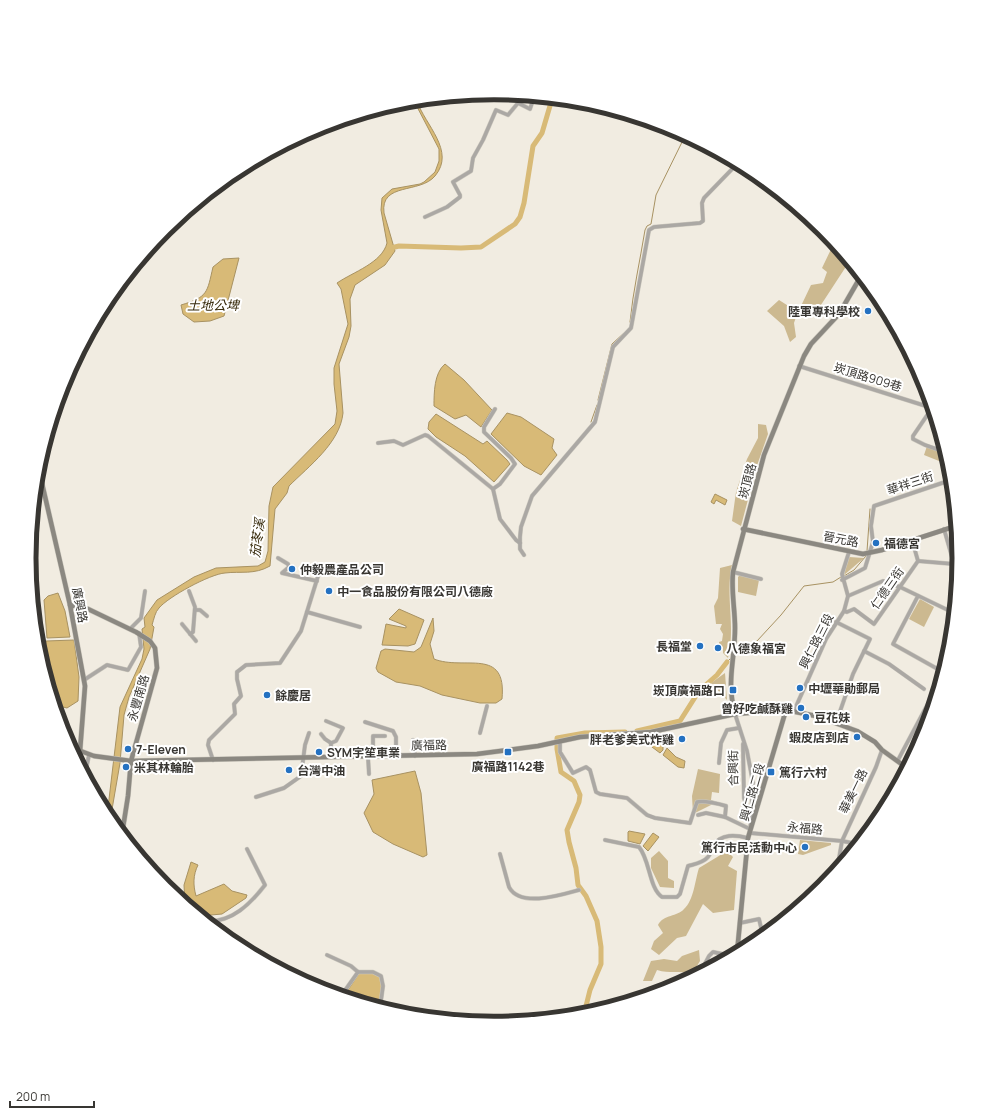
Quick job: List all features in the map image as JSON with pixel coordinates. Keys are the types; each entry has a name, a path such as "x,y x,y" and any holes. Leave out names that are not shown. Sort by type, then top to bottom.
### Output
{"street":[{"path":"426,217 446,207 460,197 453,182 471,171 473,158 483,140 496,110 508,115 518,103 530,109 532,102"},
{"path":"524,555 520,549 521,527 532,496 595,422 613,347 631,328 649,230 654,227 700,223 703,220 702,203 704,198 733,168"},
{"name":"崁頂路","path":"735,714 730,689 735,628 733,572 764,455 799,366 811,344 838,314 858,281"},
{"name":"崁頂路909巷","path":"799,366 918,403 927,407"},
{"path":"493,489 500,484 514,464 511,458 484,432 484,427 495,410"},
{"name":"崁頂路909巷","path":"928,412 913,436 913,439 938,450"},
{"path":"378,443 394,441 403,445 425,435 493,489 500,520 520,543"},
{"name":"華祥三街","path":"870,553 874,506 945,482"},
{"name":"廣興路","path":"42,485 70,605 84,680 85,697 80,751"},
{"name":"晉元路","path":"744,530 849,552 870,553 951,527"},
{"path":"944,529 952,557"},
{"name":"仁德三街","path":"844,611 847,612 854,609 874,624 918,561 912,540"},
{"path":"849,552 842,574 842,580 848,596 883,581 900,586 949,611"},
{"path":"842,580 864,568 870,553"},
{"path":"278,558 288,564 289,567 282,573 317,581"},
{"path":"918,561 952,564"},
{"path":"733,572 761,579"},
{"path":"214,760 209,740 236,714 234,704 242,696 237,679 237,672 246,665 280,663 301,631 319,573"},
{"path":"130,629 141,618 145,591"},
{"path":"189,591 195,610 193,632 190,634"},
{"name":"興仁路三段","path":"794,711 826,639 844,611 848,596"},
{"path":"918,596 893,644 938,669"},
{"path":"70,605 88,609 138,633 141,647 128,670 107,665 84,680"},
{"path":"195,610 200,610 207,616"},
{"path":"307,612 360,627"},
{"path":"836,622 870,639 853,674 836,723"},
{"path":"182,624 196,641"},
{"name":"永豐南路","path":"123,827 131,761 157,668 155,648 150,641 138,633"},
{"path":"864,651 889,664 924,689"},
{"path":"898,760 929,701"},
{"path":"480,733 487,706"},
{"name":"廣福路","path":"90,755 131,761 478,754 560,742 580,737 636,732 735,714 786,710 836,723 863,734 875,742 882,750 903,765"},
{"name":"興仁路二段","path":"738,946 748,838 786,710"},
{"path":"698,815 706,813 725,817 750,831 753,783 735,714"},
{"path":"326,721 343,728 336,741 332,743"},
{"path":"365,722 393,731 396,737 396,756"},
{"path":"719,763 721,743 727,730 739,728"},
{"path":"256,797 284,788 301,776 305,745 309,733"},
{"path":"321,734 325,739 332,743"},
{"path":"369,774 373,736 385,736"},
{"path":"413,740 415,756"},
{"name":"合興街","path":"743,741 744,798 750,817"},
{"path":"560,742 560,752 573,773 586,767 590,770 596,792 600,794 616,795 627,798 654,818 690,823 695,805 700,801 726,806 725,817"},
{"path":"331,757 332,743"},
{"name":"華美一路","path":"839,859 842,841 876,767 882,750"},
{"path":"80,751 90,755 87,768"},
{"name":"永福路","path":"750,831 852,843"},
{"path":"605,840 639,847 646,856 649,870 658,892 662,897 678,897 688,866 704,861 709,857 716,842 723,837 740,836 748,838"},
{"path":"212,920 228,917 243,909 251,903 265,885 247,849"},
{"path":"500,854 508,887 511,891 523,897 542,898 579,890"},
{"path":"740,923 759,919 762,930"},
{"path":"704,965 713,952 724,954"},
{"path":"327,955 351,966 358,972 373,972 382,978 383,986 381,1002"},
{"path":"344,991 358,972"}],"shaded area":[{"path":"831,249 846,267 817,311 811,314 801,306 811,285 823,283 827,272 822,268"},
{"path":"779,300 790,307 796,317 794,323 796,337 790,342 784,326 767,311"},
{"path":"758,424 766,425 768,434 752,480 749,484 750,492 741,526 732,521 736,492 747,459 758,438"},
{"path":"927,446 938,450 941,462 924,455"},
{"path":"849,557 864,558 844,575 844,574"},
{"path":"732,565 730,577 731,635 728,658 723,653 723,647 719,645 719,642 722,641 723,634 720,629 722,624 716,624 714,606 718,598 720,568"},
{"path":"740,575 759,580 756,596 738,592 738,577"},
{"path":"920,599 934,607 924,627 909,619"},
{"path":"725,673 727,700 711,683"},
{"path":"698,769 720,774 719,793 712,792 711,800 717,802 693,814 692,796"},
{"path":"800,840 831,843 831,845 803,855 798,854"},
{"path":"659,851 668,861 668,878 674,881 674,888 660,887 651,868 651,858"},
{"path":"727,851 733,857 728,866 737,871 734,910 713,913 703,904 686,936 677,938 659,955 651,949 654,941 663,933 658,925 667,917 681,912 687,905 692,895 699,868"},
{"path":"699,950 700,961 694,970 688,973 657,970 652,981 643,981 651,961 664,959 677,961 682,956"}],"water":[{"path":"417,107 419,107 441,148 441,167 435,176 428,181 420,185 394,192 384,203 384,213 395,251 385,265 355,285 350,299 351,326 349,337 339,364 343,413 341,424 330,444 289,486 287,493 275,509 270,566 258,571 225,573 210,577 171,598 156,612 152,625 154,627 150,649 129,697 124,715 120,763 112,811 108,805 120,707 142,659 144,649 142,629 145,627 144,618 157,600 194,577 216,568 258,566 265,562 268,551 269,506 273,487 335,424 337,411 334,368 348,324 341,289 337,283 373,262 384,250 387,243 381,210 382,198 392,189 424,182 435,172 439,161 439,149"},
{"name":"土地公埤","path":"239,258 224,316 210,321 194,322 183,314 181,305 197,299 205,293 213,267 223,259"},
{"path":"445,364 464,380 492,410 481,427 466,415 455,419 434,406 437,378 441,368"},
{"path":"507,413 521,417 554,439 552,448 557,455 541,475 524,466 491,434"},
{"path":"436,414 483,444 487,441 507,460 510,464 494,482 465,456 436,437 428,429 429,422"},
{"path":"715,494 727,500 725,505 716,500 714,504 711,502"},
{"path":"58,593 65,611 70,637 47,638 44,600 48,596"},
{"path":"399,609 424,620 415,644 408,646 382,645 386,624 406,628 406,626 389,619"},
{"path":"433,618 434,631 430,644 434,659 446,662 491,666 498,672 502,683 502,699 496,703 480,703 442,695 420,686 396,682 378,672 376,668 381,651 385,649 414,652 421,647"},
{"path":"74,640 79,677 78,701 67,708 60,706 45,650 46,641"},
{"path":"650,736 657,737 663,741 663,750 660,753 644,741 645,738"},
{"path":"667,748 676,757 685,761 684,768 678,767 663,755"},
{"path":"415,771 421,793 427,855 423,857 393,844 373,832 364,813 374,794 372,780"},
{"path":"629,831 645,834 640,844 628,841"},
{"path":"653,833 659,837 648,851 643,846"},
{"path":"191,862 198,865 194,880 196,896 224,884 232,891 247,895 246,898 222,914 207,915 185,896 184,885"},
{"path":"360,972 376,973 383,981 380,1002 347,992"}],"waterway":[{"path":"391,248 399,246 461,248 481,247 515,224 520,217 524,203 533,146 542,133 551,104"},
{"path":"630,322 645,230 647,226 651,224 656,195 682,141"},
{"path":"598,400 612,344 624,333"},
{"path":"591,422 597,405"},
{"path":"867,551 870,509"},
{"path":"844,576 854,570 866,556"},
{"path":"736,655 757,641 781,615 804,586 833,582 841,577"},
{"path":"727,662 731,658"},
{"path":"637,731 680,721 699,691 717,675 727,662"},
{"path":"586,1007 590,990 601,964 601,947 597,921 586,896 578,885 576,868 567,830 579,802 580,795 574,781 561,772 557,749 557,738 585,733 625,732"}],"place":[{"name":"陸軍專科學校","path":"868,311"},
{"name":"福德宮","path":"876,543"},
{"name":"仲毅農產品公司","path":"292,569"},
{"name":"中一食品股份有限公司八德廠","path":"329,591"},
{"name":"長福堂","path":"700,646"},
{"name":"八德象福宮","path":"718,648"},
{"name":"中壢華勛郵局","path":"800,688"},
{"name":"崁頂廣福路口","path":"733,690"},
{"name":"餘慶居","path":"267,695"},
{"name":"曾好吃鹹酥雞","path":"801,708"},
{"name":"豆花妹","path":"806,717"},
{"name":"蝦皮店到店","path":"857,737"},
{"name":"胖老爹美式炸雞","path":"682,739"},
{"name":"7-Eleven","path":"128,749"},
{"name":"SYM宇笙車業","path":"319,752"},
{"name":"廣福路1142巷","path":"508,752"},
{"name":"米其林輪胎","path":"126,767"},
{"name":"台灣中油","path":"289,770"},
{"name":"篤行六村","path":"771,772"},
{"name":"篤行市民活動中心","path":"805,847"}],"water label":[{"name":"茄苳溪","path":"257,538"}]}
